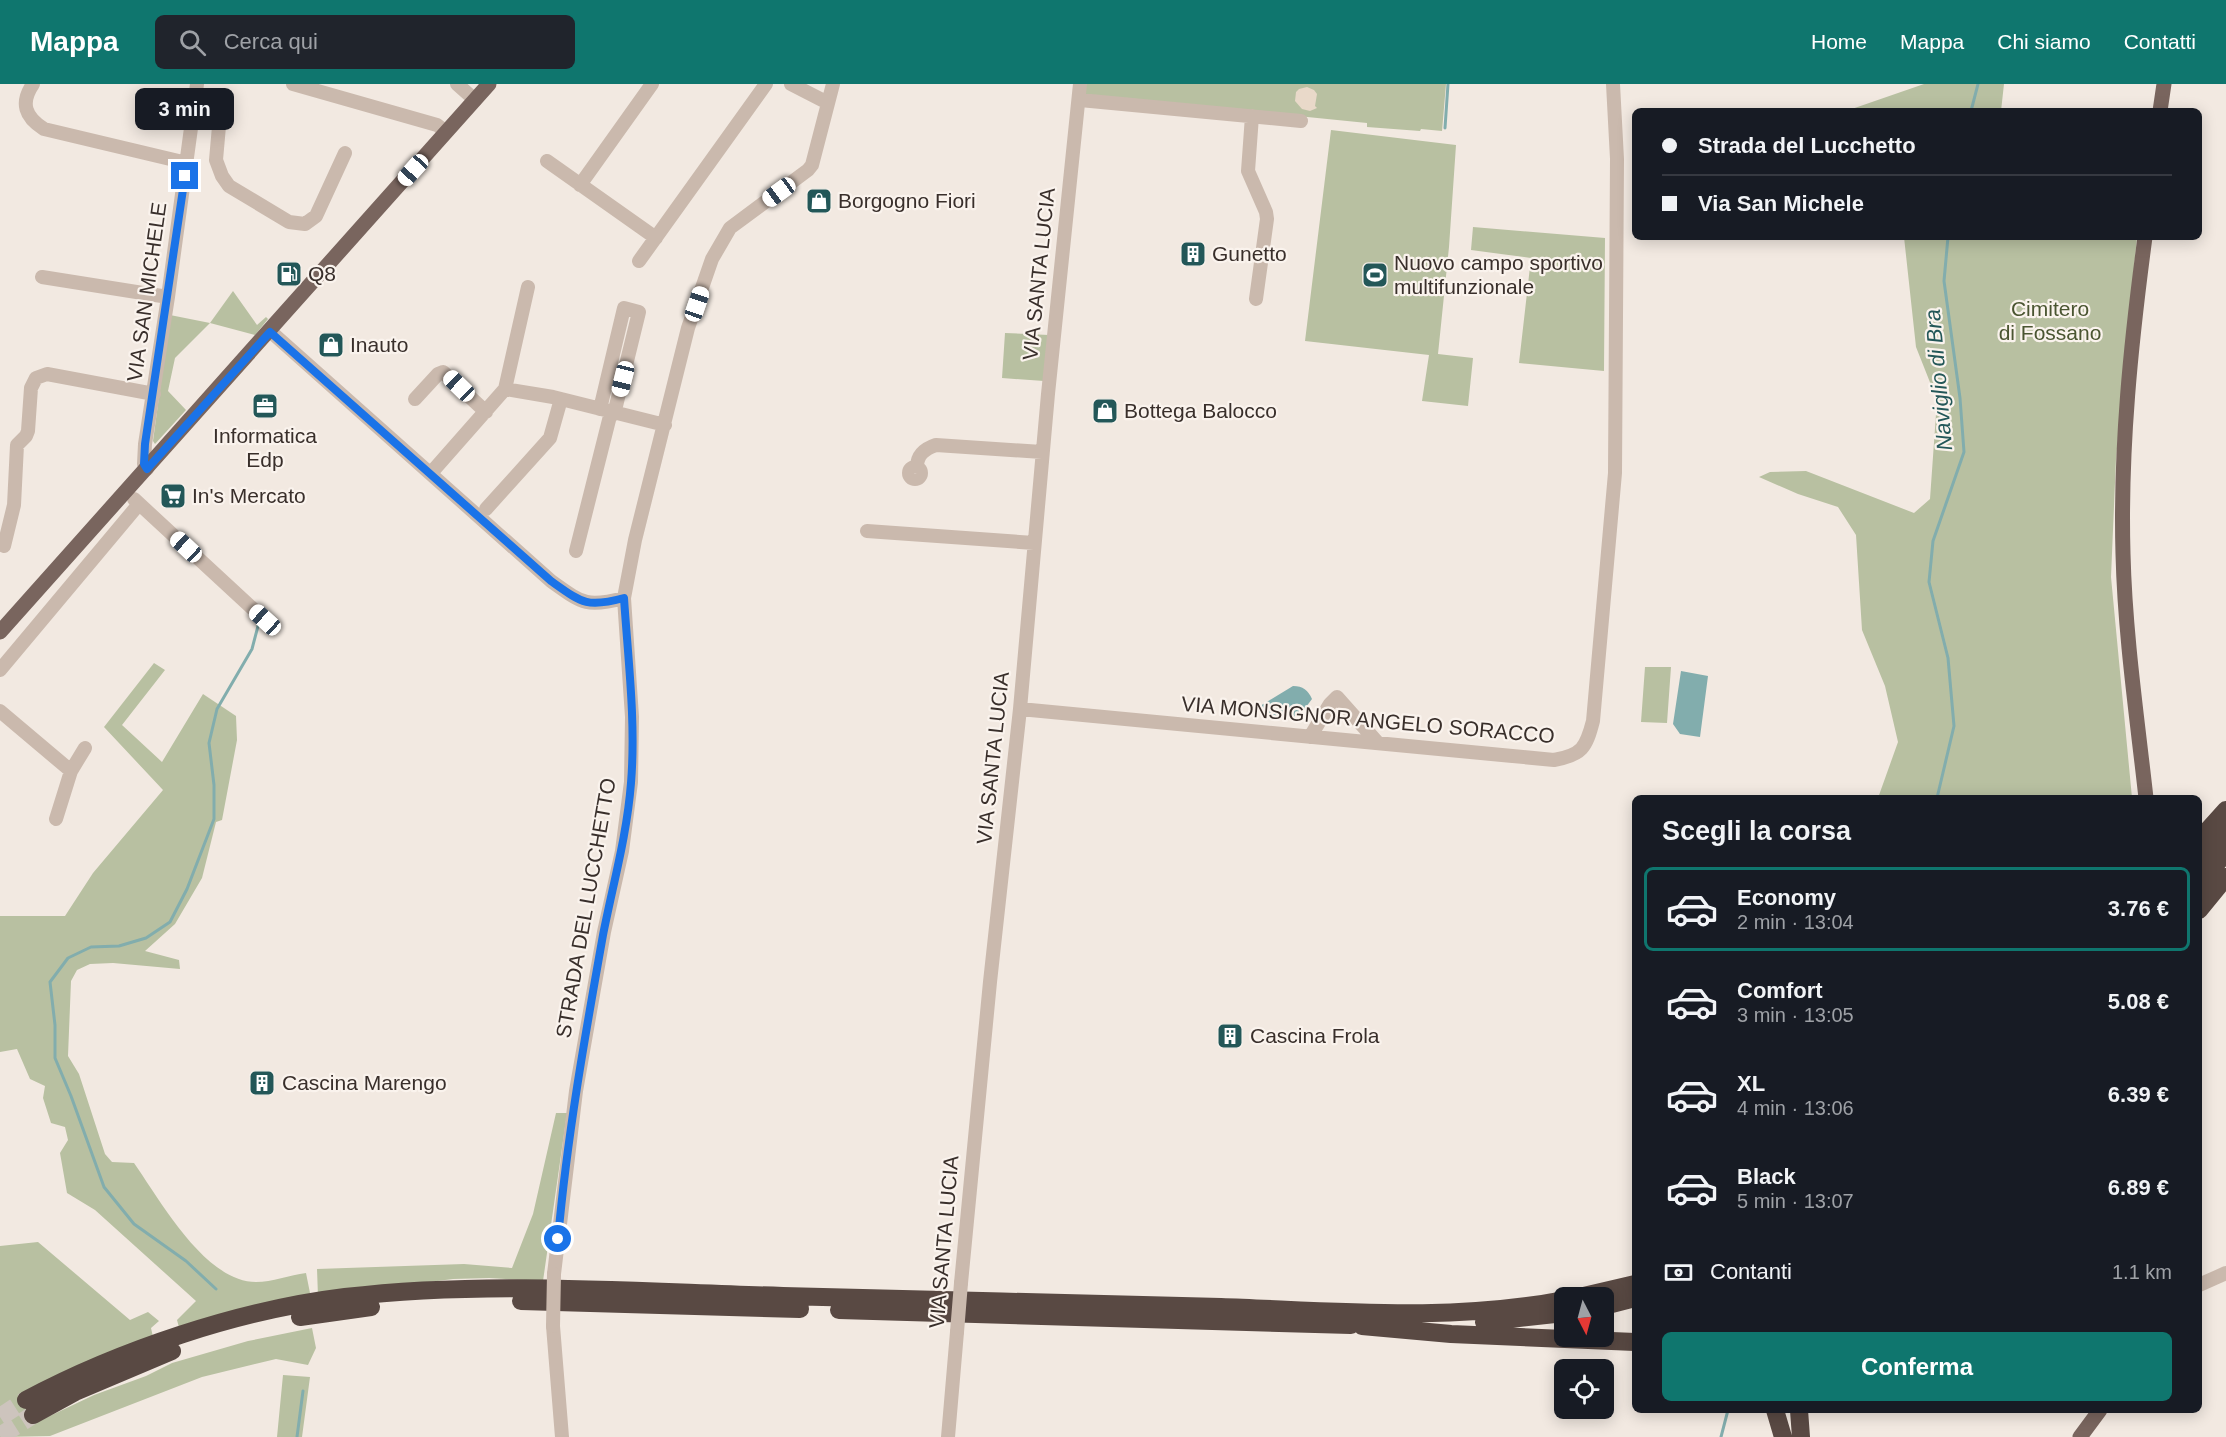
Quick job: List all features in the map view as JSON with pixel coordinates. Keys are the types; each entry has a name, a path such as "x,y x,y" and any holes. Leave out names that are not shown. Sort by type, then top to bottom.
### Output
{"highway":[{"path":"2202,851 2226,810"},
{"path":"2202,851 2226,829"},
{"path":"2202,881 2226,852"},
{"path":"2202,906 2226,877"},
{"path":"1614,1289 1632,1285"},
{"path":"1554,1301 1475,1311 1375,1314 1219,1307 1028,1304 535,1288 415,1290 341,1298 283,1308 176,1337 74,1376 30,1408 75,1392 178,1348 207,1340 291,1319 354,1308 422,1302 537,1301 1362,1326 1480,1323 1554,1314"},
{"path":"1614,1303 1632,1299"},
{"path":"1362,1326 1451,1335 1632,1342"},
{"path":"1783,1437 1787,1413"},
{"path":"1789,1413 1793,1437"},
{"path":"1789,1413 1801,1437"}],"main road":[{"path":"0,632 270,332 441,128 475,100 489,84"},
{"path":"2160,108 2164,84"},
{"path":"2145,240 2124,446 2123,554 2132,675 2146,795"},
{"path":"2080,1437 2098,1413"}],"street":[{"path":"33,84 25,99 26,107 34,123 44,129 187,163"},
{"name":"VIA SAN MICHELE","path":"147,469 144,464 145,444 197,84"},
{"path":"293,84 441,128"},
{"path":"457,84 475,100"},
{"path":"580,185 652,84"},
{"path":"639,261 766,84"},
{"path":"791,84 828,104"},
{"name":"STRADA DEL LUCCHETTO","path":"562,1437 553,1326 554,1274 576,1091 604,932 622,850 631,782 632,717 624,598 635,540 688,328 712,259 730,228 812,165 833,84"},
{"name":"VIA SANTA LUCIA","path":"948,1437 990,982 1020,709 1042,452 1080,84"},
{"name":"VIA MONSIGNOR ANGELO SORACCO","path":"1020,709 1554,760 1578,753 1588,739 1593,721 1615,473 1617,148 1613,84"},
{"path":"1080,100 1301,121"},
{"path":"194,105 220,115 216,160 229,186 289,222 305,224 316,216 345,153"},
{"path":"1252,116 1248,171 1267,219 1256,299"},
{"path":"547,161 656,238"},
{"path":"42,277 168,297"},
{"path":"431,473 505,389 528,287"},
{"path":"576,551 609,412 639,312 624,308 609,412"},
{"path":"270,332 551,581 585,603 595,604 624,598"},
{"path":"415,399 438,374 443,372 486,412"},
{"path":"4,546 14,505 17,445 27,436 32,388 36,378 47,375 154,394"},
{"path":"505,389 561,399 665,424"},
{"path":"486,509 550,438 561,399"},
{"path":"917,468 918,457 922,452 936,445 1042,452"},
{"path":"125,492 265,620"},
{"path":"0,670 139,504"},
{"path":"867,531 1034,543"},
{"path":"1310,737 1330,704 1337,697 1377,742"},
{"path":"0,711 71,771"},
{"path":"56,819 71,771 85,748"},
{"path":"2202,1284 2226,1273"}],"green space":[{"path":"1085,84 1446,84 1442,131 1421,129 1420,131 1367,127 1367,123 1086,95"},
{"path":"1924,84 2004,84 2001,108 1855,108"},
{"name":"Nuovo campo sportivo multifunzionale","path":"1331,130 1456,145 1438,354 1473,358 1468,406 1422,401 1429,355 1305,341"},
{"path":"1473,227 1605,238 1604,371 1519,363 1531,258 1471,250"},
{"name":"Cimitero di Fossano","path":"1904,240 2137,240 2116,459 2111,577 2132,795 1879,795 1898,742 1885,686 1862,630 1856,535 1838,507 1798,494 1759,477 1770,472 1806,471 1914,513 1930,499 1937,400 1916,347"},
{"path":"233,291 257,325 266,317 268,319 255,335 210,323"},
{"path":"170,315 210,323 175,358 168,391 186,410 155,444 153,441"},
{"path":"1005,333 1049,335 1044,381 1002,378"},
{"path":"154,663 165,670 122,725 162,762 203,694 236,716 237,740 222,820 216,822 202,878 175,924 145,951 179,960 180,969 113,963 90,964 77,970 71,981 68,1056 79,1074 105,1154 112,1162 134,1163 171,1217 202,1254 219,1269 237,1278 256,1282 306,1273 311,1298 180,1331 177,1320 196,1301 95,1210 67,1193 60,1153 68,1140 65,1127 51,1123 43,1098 45,1086 30,1079 17,1049 0,1052 0,916 65,916 93,873 163,790 104,727"},
{"path":"1645,667 1671,667 1667,723 1641,722"},
{"path":"556,1113 567,1113 543,1281 453,1279 318,1296 317,1269 464,1264 512,1268 533,1214"},
{"path":"38,1242 130,1320 148,1312 159,1321 151,1328 153,1337 20,1396 35,1423 94,1395 146,1376 172,1363 248,1341 312,1328 316,1348 308,1365 276,1359 202,1377 50,1436 0,1437 0,1246"},
{"path":"283,1375 310,1377 302,1437 277,1437"}],"shaded area":[{"path":"1307,87 1317,94 1315,106 1317,108 1310,111 1302,109 1295,101 1296,92"}],"water":[{"path":"1681,671 1708,676 1700,737 1680,734 1673,724"},
{"path":"1293,686 1305,689 1312,699 1296,717 1285,719 1258,711 1260,706"}],"waterway":[{"path":"1445,128 1448,84"},
{"name":"Naviglio di Bra","path":"1972,108 1978,84"},
{"name":"Naviglio di Bra","path":"1938,795 1954,726 1948,658 1929,582 1933,541 1964,452 1960,398 1944,281 1948,240"},
{"path":"216,1289 186,1261 134,1224 104,1187 55,1058 55,1025 50,982 68,958 91,947 119,946 146,938 170,922 187,889 214,819 214,785 209,743 217,709 252,649 258,626"},
{"path":"297,1437 303,1391"},
{"name":"Naviglio di Bra","path":"1721,1437 1727,1413"}],"tunnel":[{"path":"0,1417 26,1400"},
{"path":"0,1436 33,1415"}],"place":[{"name":"Borgogno Fiori","path":"819,201"},
{"name":"Gunetto","path":"1193,254"},
{"name":"Q8","path":"289,274"},
{"name":"Nuovo campo sportivo multifunzionale","path":"1375,275"},
{"name":"Inauto","path":"331,345"},
{"name":"Informatica Edp","path":"265,406"},
{"name":"Bottega Balocco","path":"1105,411"},
{"name":"In's Mercato","path":"173,496"},
{"name":"Cascina Frola","path":"1230,1036"},
{"name":"Cascina Marengo","path":"262,1083"}],"route":[{"path":"185,176 145,444 144,464 147,469 270,332 551,581 585,603 604,603 624,598 632,717 631,782 622,850 604,932 576,1091 558,1239"}]}
